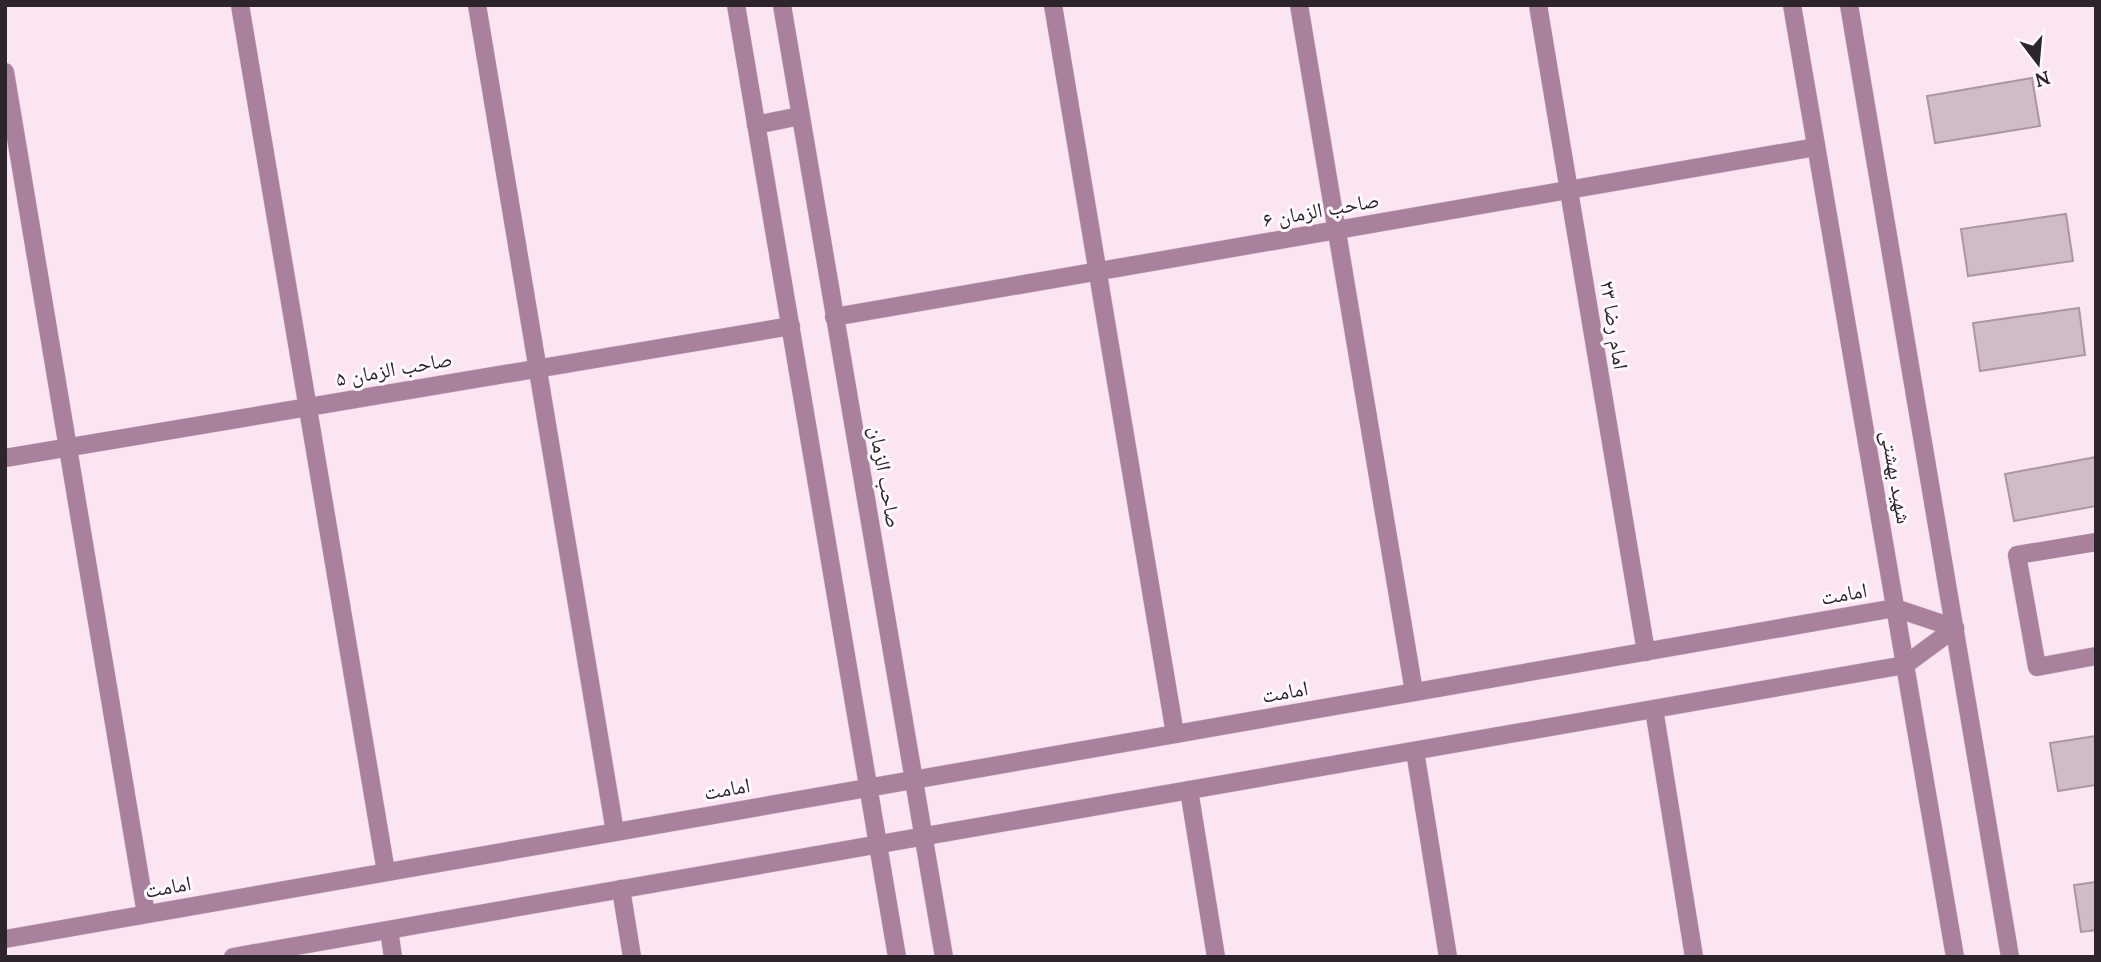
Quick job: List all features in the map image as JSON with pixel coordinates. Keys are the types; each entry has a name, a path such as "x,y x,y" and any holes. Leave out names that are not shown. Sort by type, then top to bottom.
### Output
{"street":[{"path":"240,5 386,872"},
{"path":"477,5 615,832"},
{"path":"736,5 897,957"},
{"name":"صاحب الزمان","path":"782,5 944,957"},
{"path":"1053,5 1175,734"},
{"path":"1300,5 1414,692"},
{"name":"امام رضا ۲۳","path":"1538,5 1646,652"},
{"name":"شهید بهشتی","path":"1792,5 1955,957"},
{"name":"شهید بهشتی","path":"1849,5 2010,957"},
{"path":"5,72 146,914"},
{"path":"757,125 800,116"},
{"name":"صاحب الزمان ۶","path":"834,317 1816,147"},
{"name":"صاحب الزمان ۵","path":"5,458 791,326"},
{"path":"2096,542 2017,555 2037,667 2096,656"},
{"name":"امامت","path":"5,939 1895,608 1955,628"},
{"path":"233,957 1905,665 1955,628"},
{"path":"1654,709 1694,957"},
{"path":"1415,751 1448,957"},
{"path":"1189,790 1216,957"},
{"path":"621,889 632,957"},
{"path":"389,930 393,957"}],"building":[{"path":"2032,78 2040,126 1935,143 1927,96"},
{"path":"2066,214 2073,261 1968,276 1961,229"},
{"path":"2079,308 2085,355 1980,371 1973,323"},
{"path":"2096,457 2096,506 2014,521 2005,474"},
{"path":"2096,736 2096,785 2058,791 2050,743"},
{"path":"2096,882 2096,930 2081,932 2074,885"}]}
